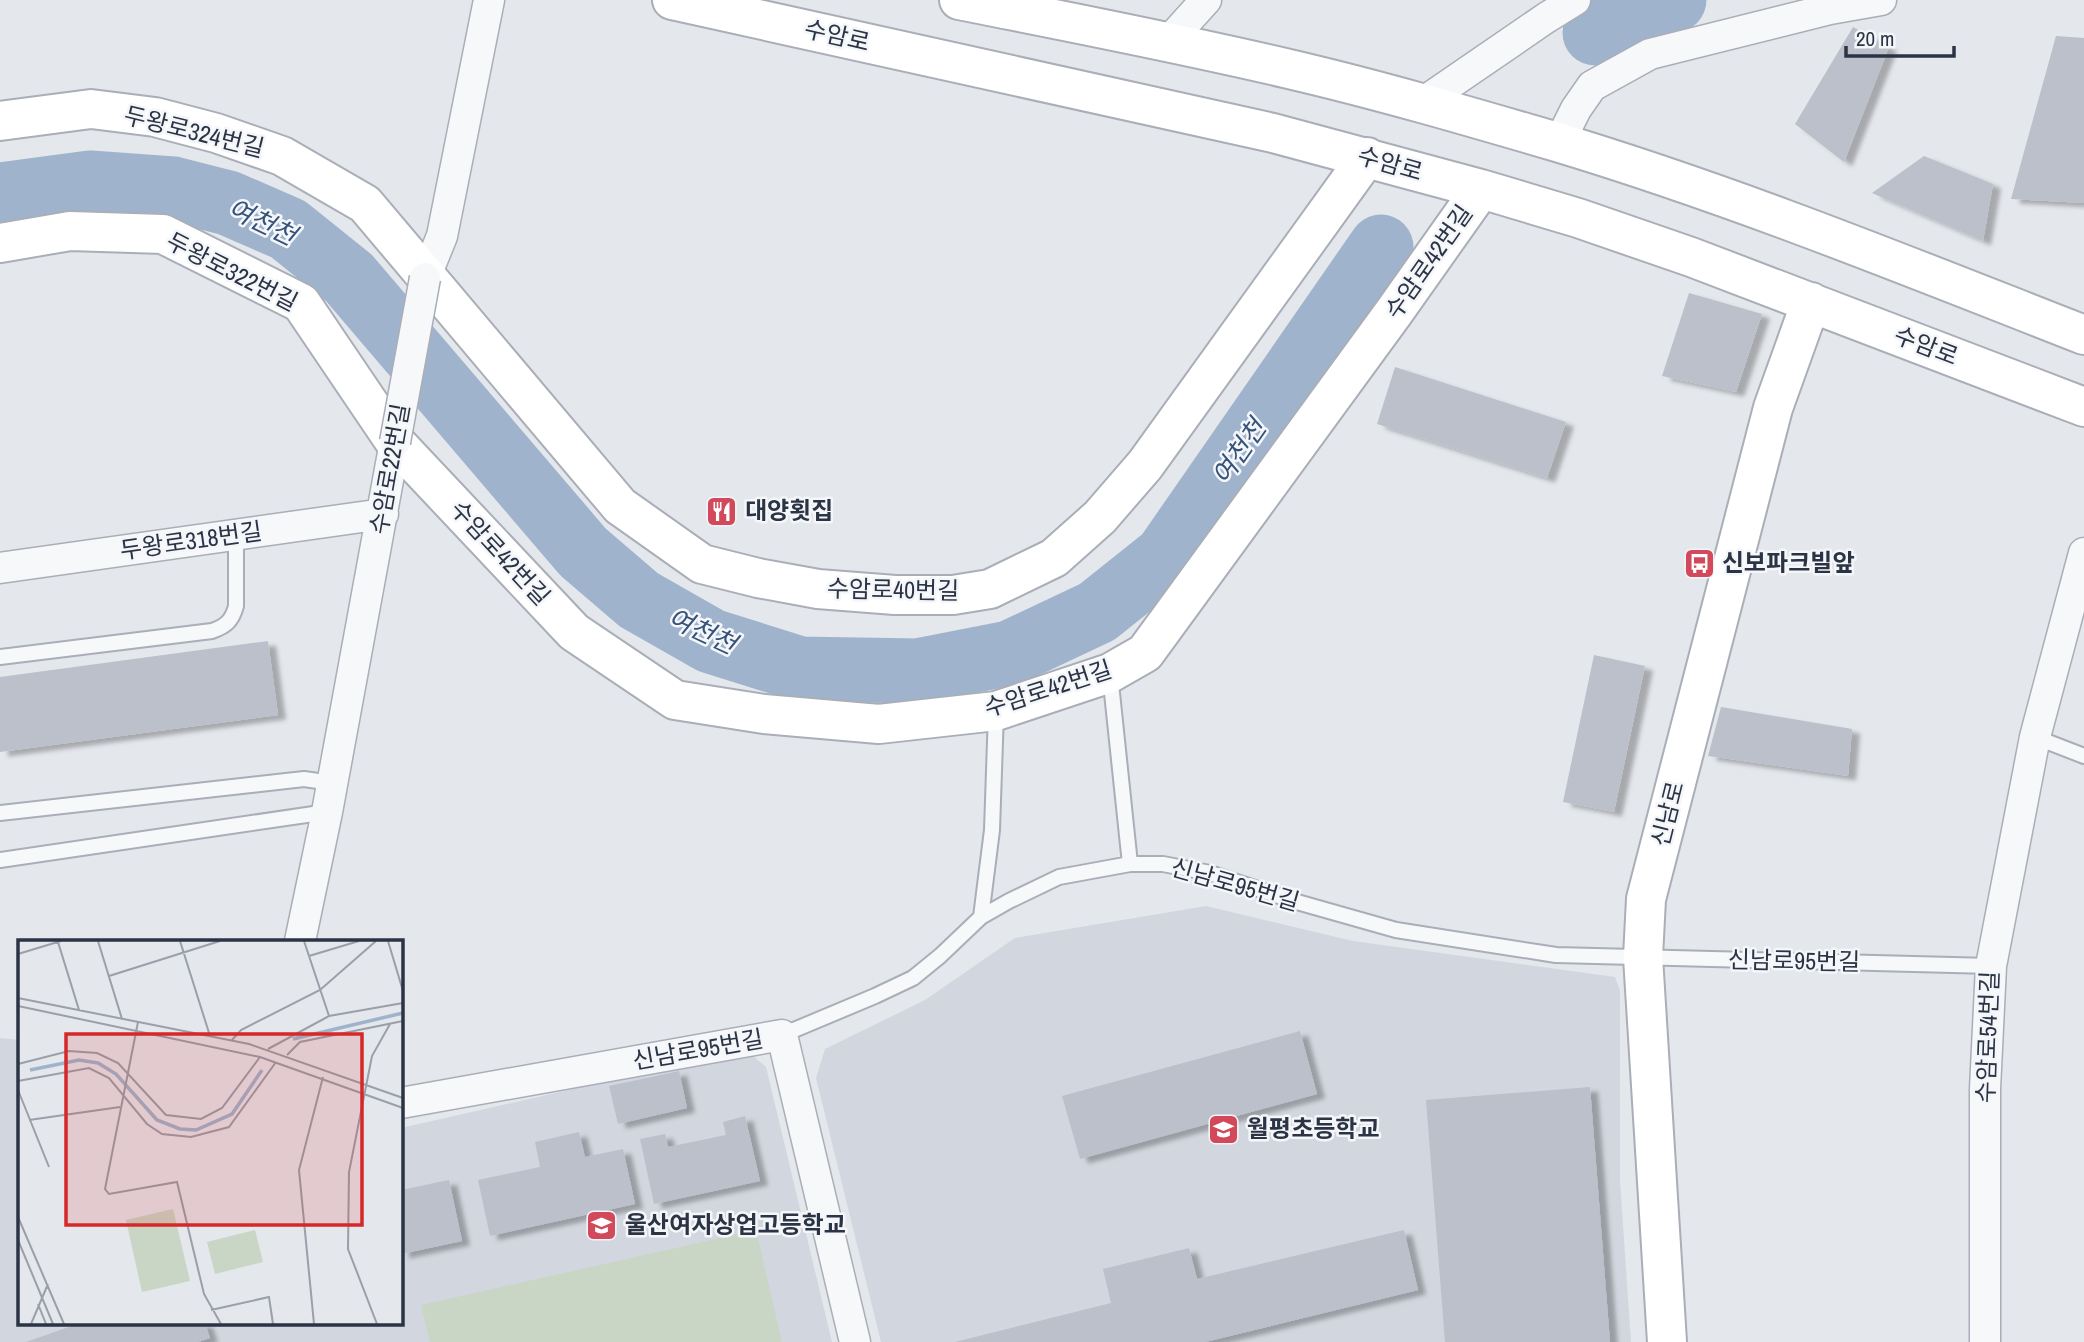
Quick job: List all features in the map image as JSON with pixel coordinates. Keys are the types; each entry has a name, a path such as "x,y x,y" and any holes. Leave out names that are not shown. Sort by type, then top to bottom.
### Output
{"street":[{"name":"수암로22번길","path":"300,940 383,514 425,278 442,236 489,0"},
{"name":"수암로","path":"672,0 1273,133 1481,189 1640,239 2084,407"},
{"path":"959,0 1013,6 1290,69 1422,103 1559,143 1791,222 2084,335"},
{"path":"1168,42 1206,0"},
{"path":"1422,103 1575,0"},
{"path":"1559,143 1576,109 1592,86 1650,54 1830,9 1881,0"},
{"name":"두왕로324번길","path":"0,121 91,109 104,110 155,117 192,126 282,156 365,204 425,278"},
{"name":"수암로40번길","path":"425,278 620,506 702,564 818,589 953,595 990,589 1054,558 1100,517 1145,465 1367,157"},
{"name":"수암로42번길","path":"395,442 574,632 675,700 764,714 879,724 996,710 1110,673 1145,653 1370,346 1481,189"},
{"name":"두왕로322번길","path":"0,243 71,231 163,234 302,303 395,442"},
{"name":"신남로","path":"1667,1342 1643,957 1646,899 1773,408 1811,302"},
{"name":"두왕로318번길","path":"0,568 383,514"},
{"name":"수암로54번길","path":"1985,1342 1985,1089 1990,966 2035,737 2084,553"},
{"path":"782,1035 855,1342"},
{"name":"신남로95번길","path":"402,1103 782,1035"}],"lane":[{"path":"0,657 212,631 225,626 233,617 236,606 236,534"},
{"path":"1110,673 1130,864"},
{"path":"981,917 992,830 996,710"},
{"path":"2035,737 2084,756"},
{"path":"0,813 304,779 329,798"},
{"path":"0,860 329,798"},
{"name":"신남로95번길","path":"782,1035 912,978 981,917 1009,901 1059,877 1130,864 1163,864 1210,873 1297,902 1396,930 1556,955 1990,966"}],"shaded area":[{"name":"월평초등학교","path":"1206,906 1353,941 1615,977 1620,991 1620,1181 1631,1342 881,1342 816,1078 825,1049 925,1000 1015,938"},
{"name":"울산여자상업고등학교","path":"0,1038 18,1040 18,1324 402,1324 402,1128 746,1050 766,1067 832,1342 0,1342"}],"green space":[{"path":"756,1230 782,1342 430,1342 421,1305"}],"building":[{"path":"1853,27 1889,47 1844,162 1795,124"},
{"path":"2056,36 2084,38 2084,203 2011,199"},
{"path":"1924,156 1993,184 1983,241 1872,193"},
{"path":"1689,293 1762,314 1736,392 1662,376"},
{"path":"1395,367 1566,422 1547,478 1377,424"},
{"path":"268,641 278,715 0,752 0,677"},
{"path":"1594,655 1645,666 1614,812 1563,802"},
{"path":"1721,707 1852,729 1848,776 1708,756"},
{"path":"1300,1031 1317,1094 1080,1159 1062,1096"},
{"path":"679,1071 687,1108 618,1124 609,1086"},
{"path":"1590,1087 1610,1342 1445,1342 1426,1100"},
{"path":"745,1116 760,1181 654,1204 640,1139 665,1134 668,1147 726,1135 723,1122"},
{"path":"579,1132 585,1157 623,1149 635,1204 490,1236 478,1180 540,1167 535,1142"},
{"path":"449,1180 462,1241 402,1254 402,1190"},
{"path":"1404,1230 1418,1290 1205,1342 955,1342 1111,1303 1103,1269 1189,1248 1197,1279"},
{"path":"77,1324 205,1324 210,1338 198,1342 26,1342"}],"waterway":[{"name":"여천천","path":"1595,33 1674,0"},
{"name":"여천천","path":"0,195 90,183 173,189 228,203 288,229 349,278 583,552 639,600 711,641 800,669 918,671 1010,653 1097,612 1166,557 1381,247"}],"place":[{"name":"대양횟집","path":"722,511"},
{"name":"신보파크빌앞","path":"1699,563"},
{"name":"월평초등학교","path":"1224,1129"},
{"name":"울산여자상업고등학교","path":"602,1225"}]}
